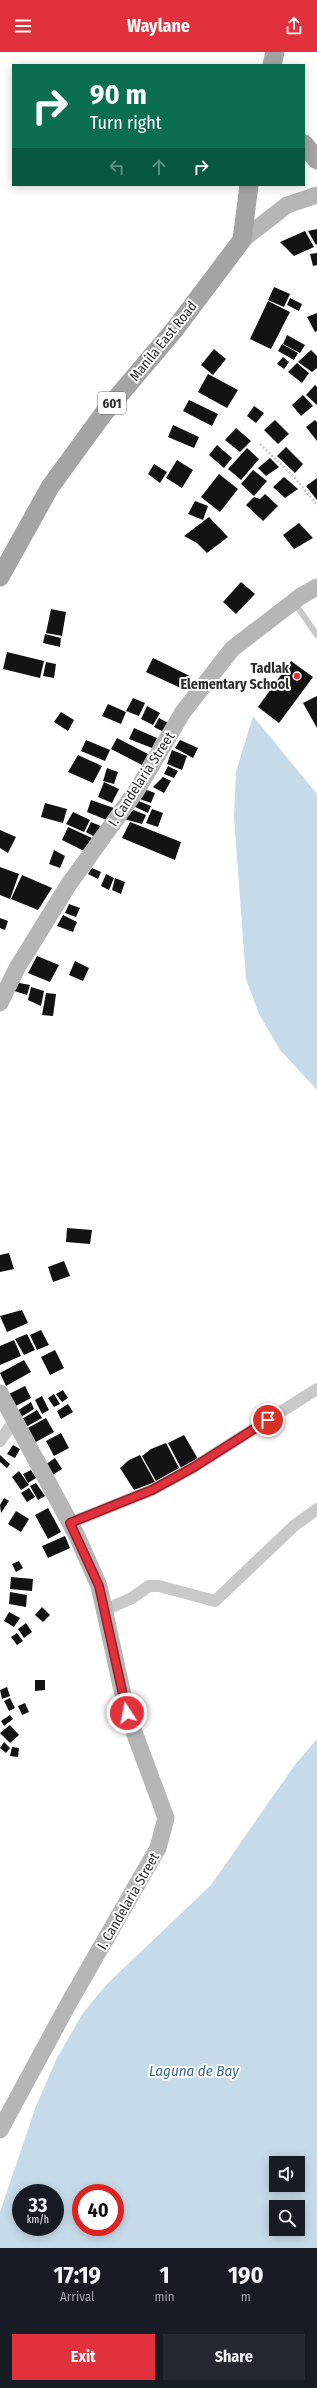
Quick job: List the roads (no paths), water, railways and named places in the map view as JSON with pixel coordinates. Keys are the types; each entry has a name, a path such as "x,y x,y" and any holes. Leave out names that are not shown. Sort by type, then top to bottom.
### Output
{"main road":[{"path":"272,64 274,52"},
{"path":"305,145 317,160"},
{"path":"242,240 249,186"},
{"name":"Manila East Road","path":"0,577 50,487 104,413 175,329 242,240"}],"street":[{"name":"Manila East Road","path":"242,240 287,205 317,195"},
{"name":"I. Candelaria Street","path":"0,1003 17,968 68,884 137,790 183,712 232,649 294,602 317,587"},
{"path":"70,1523 152,1490 194,1467 317,1389"},
{"name":"I. Candelaria Street","path":"0,1393 70,1523 99,1586 127,1713 166,1818 158,1848 70,2001 0,2130"},
{"path":"0,1441 14,1421"},
{"path":"105,1610 132,1598 149,1586 159,1586 215,1601 295,1526 317,1509"}],"lane":[{"path":"294,602 317,635"}],"water":[{"path":"253,716 317,794 317,1090 280,1050 259,1014 246,979 234,817 236,772"},
{"name":"Laguna de Bay","path":"317,1739 317,2248 0,2248 0,2212 36,2106 57,2058 83,2013 107,1984 211,1885 294,1766"}],"place":[{"name":"Tadlak Elementary School","path":"297,676"}]}
